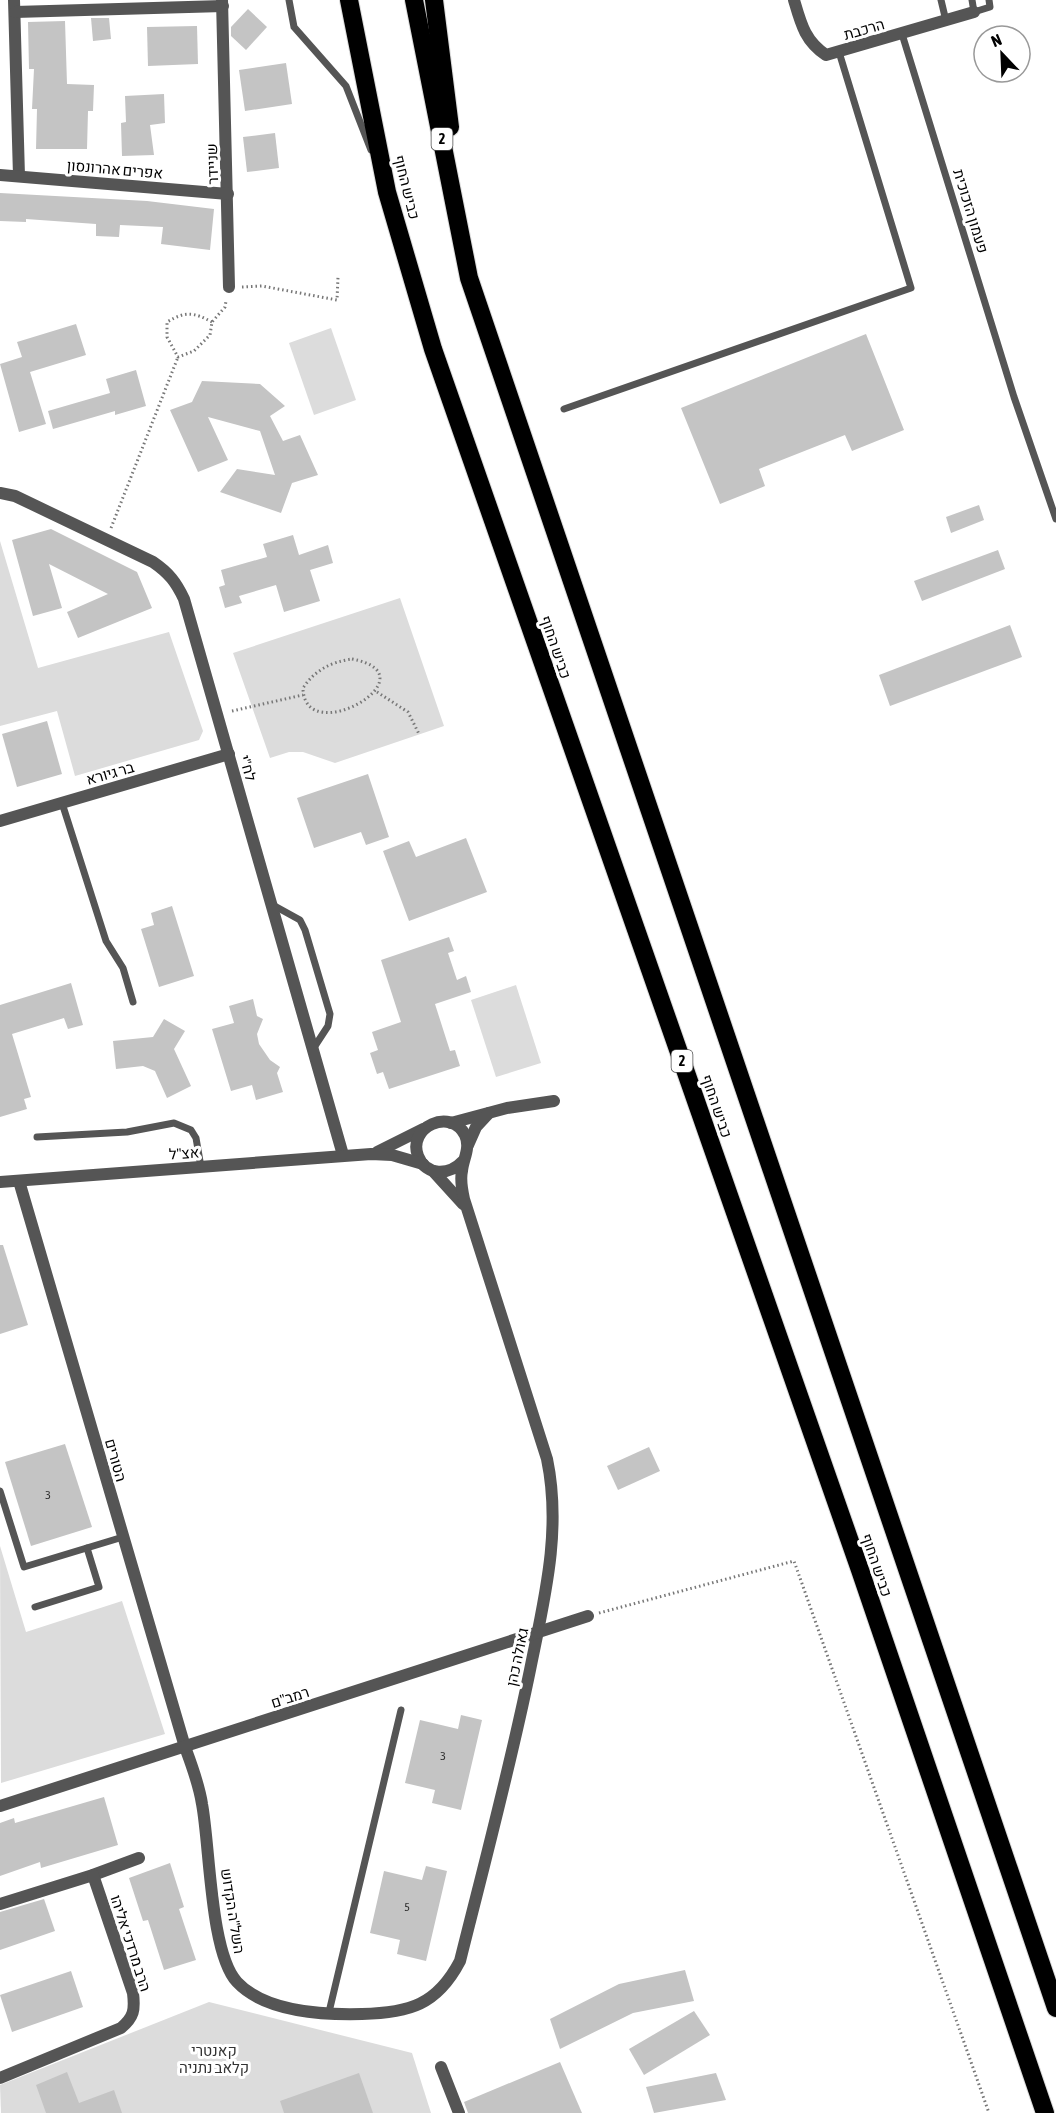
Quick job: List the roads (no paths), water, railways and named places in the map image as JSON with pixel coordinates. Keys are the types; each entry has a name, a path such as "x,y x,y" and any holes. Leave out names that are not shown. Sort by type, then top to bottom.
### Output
{"highway":[{"name":"כביש החוף","path":"350,0 387,192 433,349 860,1570 1045,2113"},
{"name":"כביש החוף","path":"414,0 469,278 1056,2008"},
{"path":"434,0 469,278"}],"street":[{"name":"הרכבת","path":"794,0 802,30 812,46 826,55 946,21 973,6"},
{"path":"19,176 15,6 222,3"},
{"name":"שניידר","path":"222,3 229,287"},
{"name":"אפרים אהרונסון","path":"0,175 228,194"},
{"name":"לח\"י","path":"0,493 15,496 153,562 170,574 178,585 184,599 343,1155"},
{"name":"בר גיורא","path":"1,818 62,803 228,754"},
{"path":"490,1113 476,1127 463,1161 450,1171 428,1167 417,1152 416,1143 424,1128 439,1121 451,1123 490,1113 554,1101"},
{"path":"451,1123 461,1130 468,1145"},
{"name":"אצ\"ל","path":"371,1154 424,1128"},
{"name":"אצ\"ל","path":"0,1182 371,1154 392,1155 428,1167"},
{"name":"גאולה כהן","path":"329,2012 392,2013 424,2002 450,1980 460,1961 518,1726 538,1632 553,1543 552,1481 541,1435 469,1213 462,1186 463,1161"},
{"name":"גאולה כהן","path":"428,1167 456,1193 469,1213"},
{"name":"הטורים","path":"20,1181 184,1747"},
{"name":"רמב\"ם","path":"0,1806 588,1616"},
{"name":"השל\"ה הקדוש","path":"184,1747 202,1804 220,1944 228,1968 236,1981 250,1993 295,2008 329,2012"},
{"path":"0,1904 139,1858"},
{"name":"הרב מרדכי אליהו","path":"0,2078 121,2028 132,2019 135,2008 133,1993 93,1875"},
{"path":"441,2067 459,2113"}],"lane":[{"path":"289,0 294,27 346,86 387,192"},
{"path":"941,0 946,21"},
{"path":"973,6 990,7 988,0"},
{"name":"פעמון הזכוכית","path":"902,34 1014,397 1056,519"},
{"path":"564,409 911,288 839,52"},
{"path":"62,803 106,941 123,968 133,1002"},
{"path":"272,904 300,920 330,1014 328,1026 313,1049"},
{"path":"37,1137 127,1132 174,1123 191,1130 196,1138 201,1167"},
{"path":"0,1491 24,1567 123,1537"},
{"path":"35,1607 99,1587 87,1548"},
{"path":"329,2012 401,1710"}],"park label":[{"name":"קאנטרי קלאב נתניה","path":"214,2058"}]}
